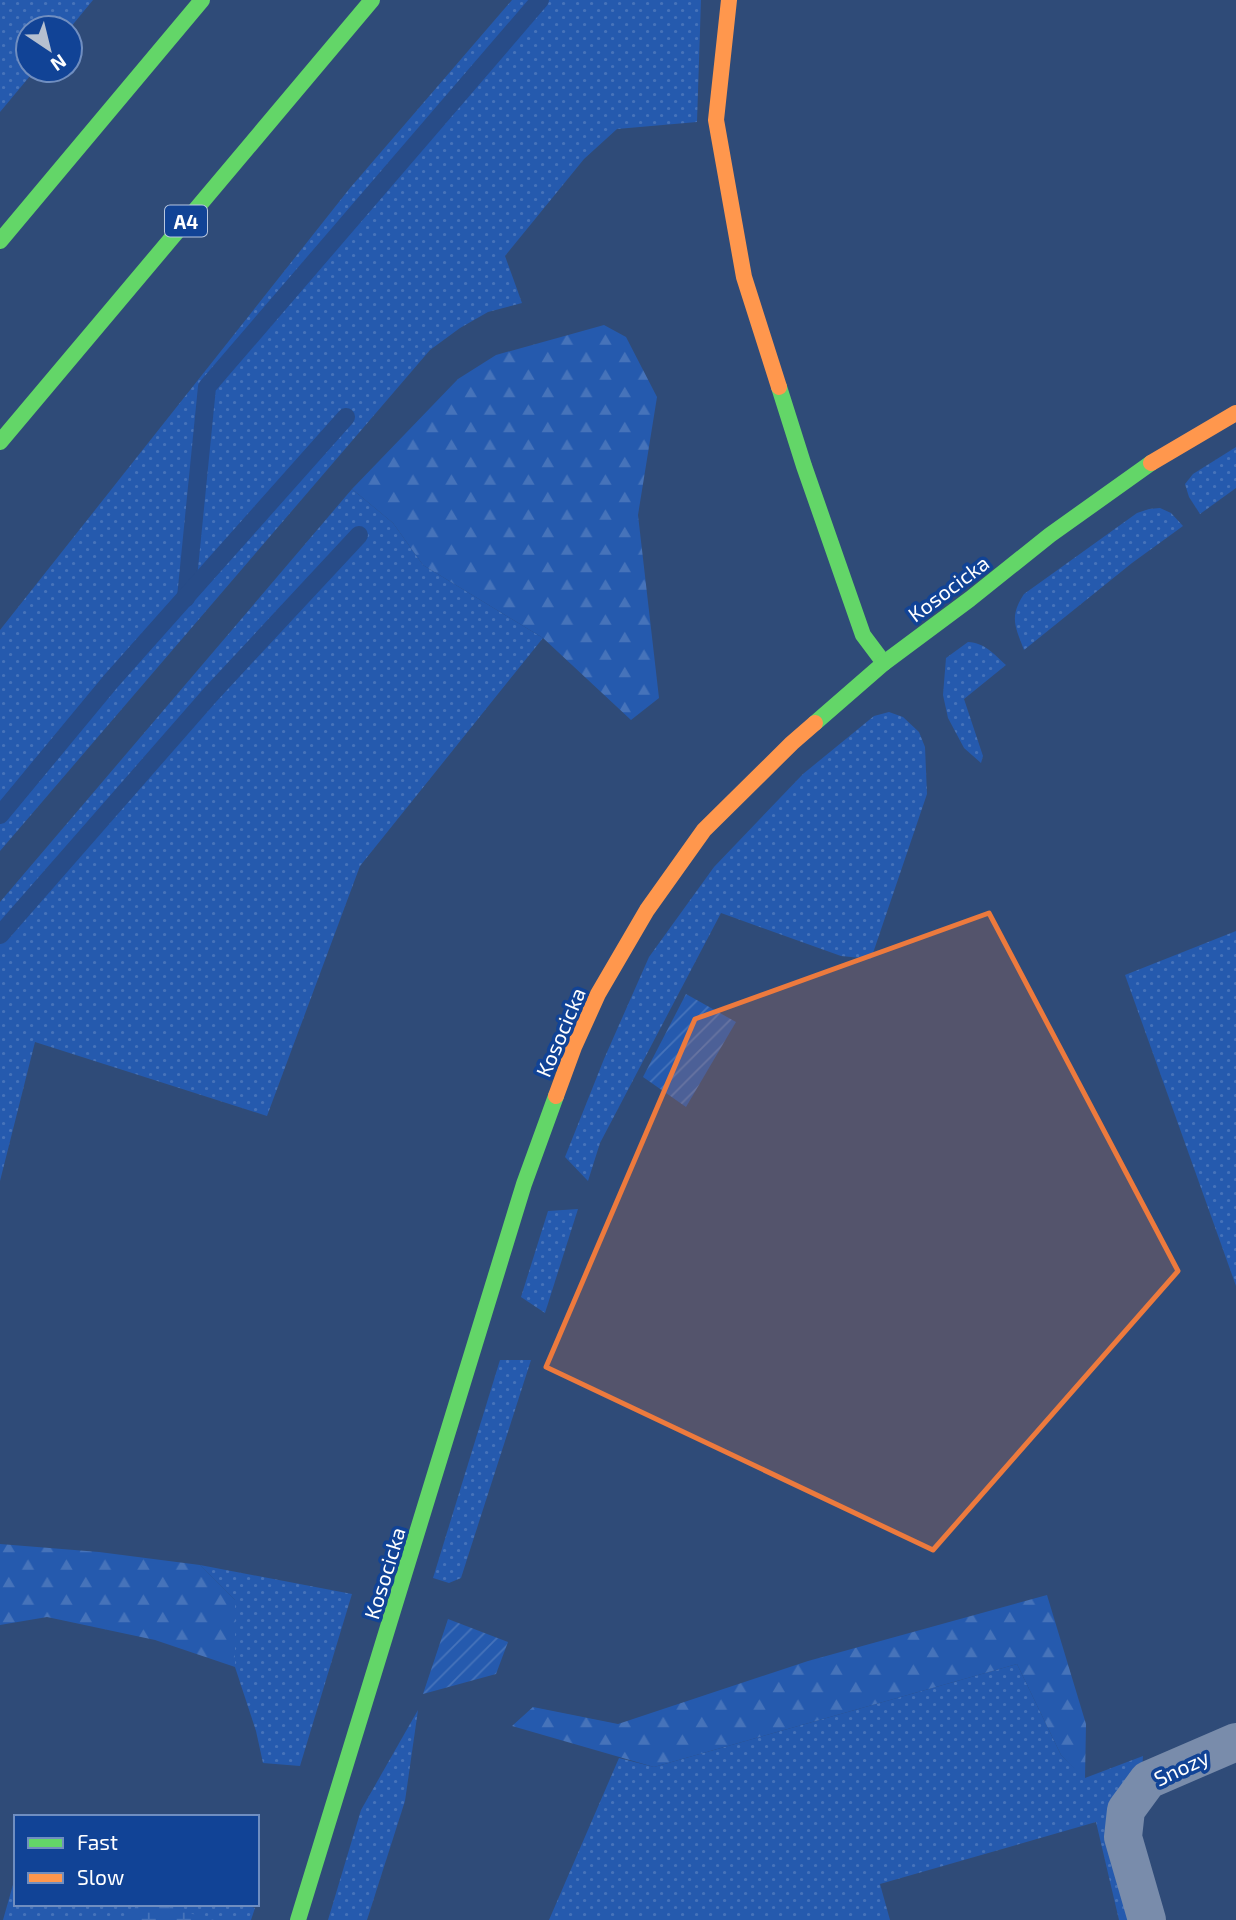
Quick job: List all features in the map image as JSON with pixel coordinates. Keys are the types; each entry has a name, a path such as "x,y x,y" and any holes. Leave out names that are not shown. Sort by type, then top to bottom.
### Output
{"main road":[{"path":"0,241 202,0"},
{"name":"A4","path":"0,442 372,0"},
{"path":"729,0 716,120 744,277 804,466 863,635 884,663"},
{"name":"Kosocicka","path":"298,1920 524,1184 573,1047 598,994 647,910 704,830 792,743 884,663 1050,535 1137,473 1236,413"}],"street":[{"name":"Snozy","path":"1147,1920 1123,1838 1126,1810 1148,1780 1236,1742"}],"highlighted area":[{"path":"989,913 1178,1271 933,1550 546,1367 695,1019"}],"green space":[{"path":"0,0 93,0 82,14 14,14 14,84 23,84 0,112"},
{"path":"512,0 701,0 697,122 617,129 584,159 505,256 522,303 488,312 430,350 0,851 0,630 350,188"},
{"path":"604,325 626,337 657,397 638,515 659,698 631,720 543,638 423,565 393,523 352,489 458,379 496,355"},
{"path":"1236,447 1236,488 1200,514 1189,497 1185,484 1193,474"},
{"path":"352,489 393,523 423,565 543,638 360,866 267,1116 35,1042 0,1181 0,902"},
{"path":"1160,508 1171,513 1183,526 1132,563 1024,650 1015,615 1024,594 1137,513"},
{"path":"968,642 984,647 1006,665 964,699 983,756 981,763 964,748 948,718 943,695 946,658"},
{"path":"889,712 903,717 919,732 925,747 927,794 871,959 841,956 721,913 600,1143 588,1181 565,1157 649,957 714,867 803,774 874,716"},
{"path":"1236,931 1236,1286 1125,975"},
{"path":"686,994 736,1022 686,1107 643,1077"},
{"path":"578,1209 545,1313 521,1297 548,1211"},
{"path":"500,1360 531,1360 461,1578 449,1583 433,1578"},
{"path":"0,1544 99,1552 200,1565 235,1600 235,1667 155,1640 47,1617 0,1625"},
{"path":"200,1565 352,1594 300,1766 263,1763 256,1731 235,1667 235,1600"},
{"path":"1047,1595 1086,1724 1085,1779 1061,1755 1017,1664 654,1767 512,1726 533,1707 618,1724 808,1661"},
{"path":"448,1619 508,1642 496,1674 423,1694"},
{"path":"1017,1664 1061,1755 1085,1778 1143,1756 1131,1920 1119,1920 1096,1822 880,1884 890,1920 549,1920 619,1758 654,1767"},
{"path":"418,1710 405,1801 367,1920 328,1920 361,1810"},
{"path":"14,1881 14,1906 255,1908 251,1920 3,1920"},
{"path":"135,1906 165,1906 214,1920 131,1920"}],"waterway":[{"path":"186,598 207,387 540,0"},
{"path":"0,815 111,681 346,417"},
{"path":"0,935 211,694 359,535"}],"traffic: fast":[{"path":"0,241 202,0"},
{"path":"0,442 372,0"},
{"path":"779,387 863,635 884,663"},
{"path":"815,723 884,663 1050,535 1151,463"},
{"path":"298,1920 524,1184 556,1096"}],"traffic: slow":[{"path":"729,0 716,120 744,277 779,387"},
{"path":"1151,463 1236,413"},
{"path":"556,1096 598,994 647,910 704,830 815,723"}]}
